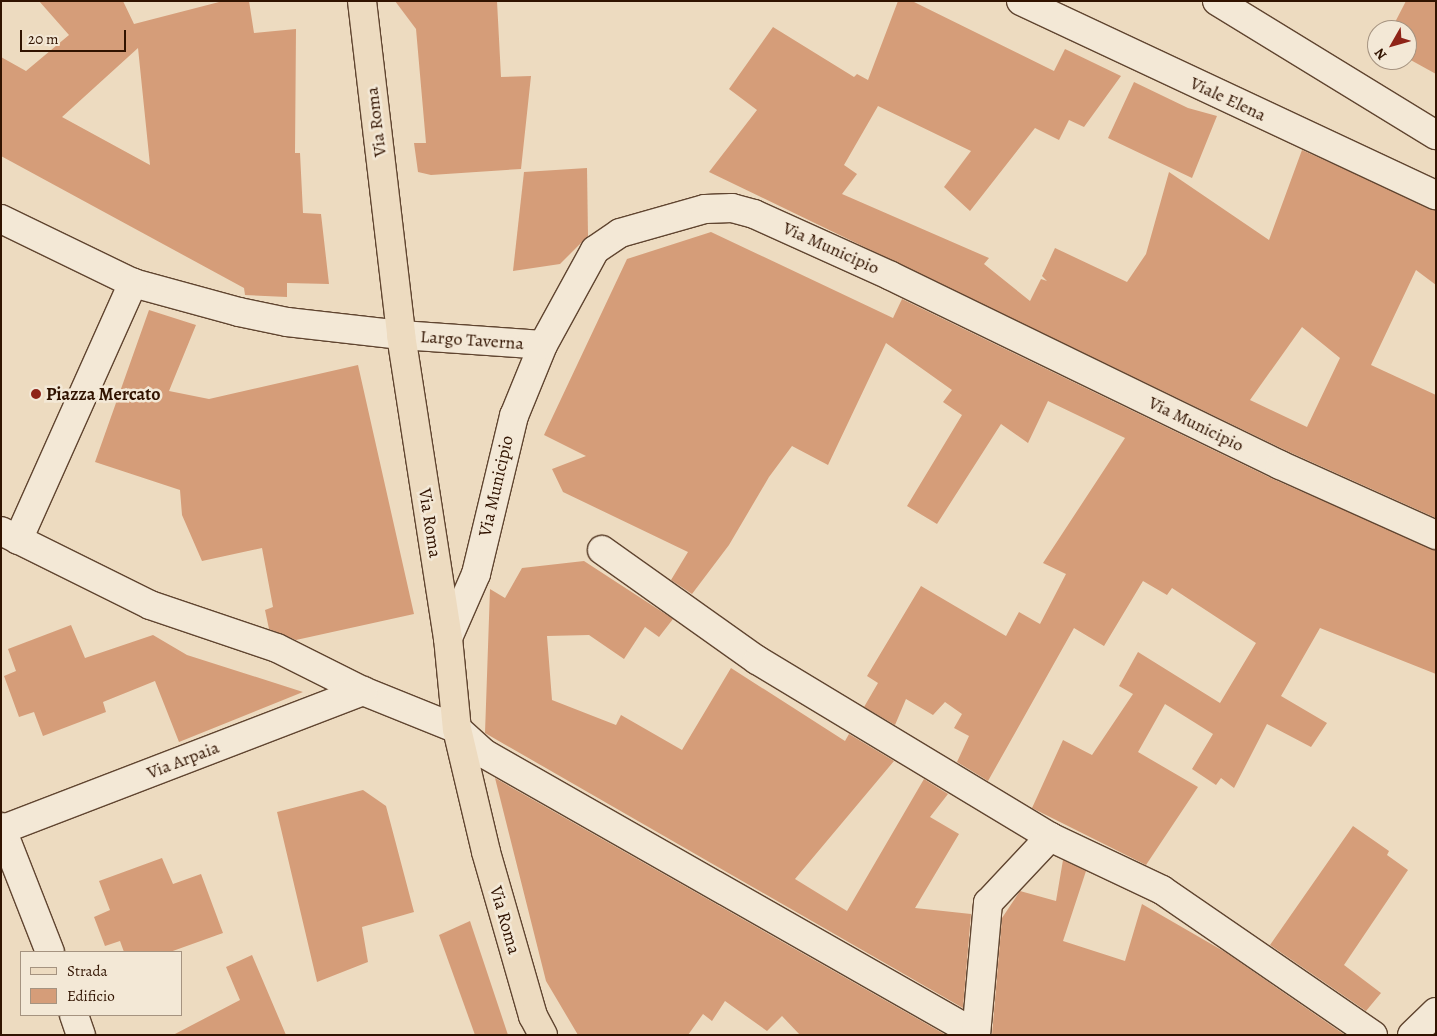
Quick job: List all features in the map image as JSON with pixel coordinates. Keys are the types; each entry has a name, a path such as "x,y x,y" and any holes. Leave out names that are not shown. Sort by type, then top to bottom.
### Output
{"main road":[{"name":"Via Roma","path":"362,1 401,335 448,638 457,729 488,861 533,1016 543,1035"}],"street":[{"name":"Viale Elena","path":"1021,1 1436,194"},
{"path":"1217,1 1436,135"},
{"name":"Via Municipio","path":"448,638 476,574 514,416 543,345 595,250 620,232 705,209 732,208 754,214 892,276 1280,465 1436,535"},
{"path":"1,219 133,283 10,536 150,605 277,648 363,691 457,729 485,754 976,1034 988,903 1050,837"},
{"name":"Largo Taverna","path":"133,283 287,322 401,335 543,345"},
{"path":"602,550 757,660 1050,837 1162,890 1373,1035"},
{"name":"Via Arpaia","path":"2,829 363,691"},
{"path":"2,829 50,951"},
{"path":"1412,1035 1436,1012"},
{"path":"74,1016 81,1035"}],"building":[{"path":"39,1 123,1 134,24 223,1 249,1 254,33 296,29 295,153 300,153 303,213 321,214 329,284 287,283 287,297 245,295 244,288 1,156 1,57 26,71 69,35","holes":["138,48 150,165 62,117"]},
{"path":"395,1 497,1 501,77 531,76 521,169 431,175 418,172 414,143 426,143 416,29"},
{"path":"898,1 912,1 1054,71 1065,49 1121,76 1084,127 1069,120 1059,140 1035,128 970,211 944,187 971,151 878,106 844,165 857,174 842,194 989,258 984,264 1030,301 1041,279 1047,281 1042,276 1055,248 1127,282 1146,254 1169,172 1269,240 1302,150 1436,210 1436,285 1416,270 1371,365 1436,395 1436,518 1287,451 709,172 757,110 729,89 773,27 854,77 857,74 868,80","holes":["1302,327 1340,358 1307,427 1250,400"]},
{"path":"1406,1 1436,1 1436,74 1417,64 1417,20 1396,20"},
{"path":"1134,82 1188,108 1217,116 1192,178 1108,138"},
{"path":"587,168 588,236 560,264 513,271 524,172"},
{"path":"711,232 893,318 902,299 1273,479 1436,550 1436,674 1320,628 1281,696 1327,723 1311,747 1267,724 1234,788 1221,778 1216,785 1192,769 1213,734 1165,704 1138,752 1198,787 1146,865 1032,808 1063,740 1092,755 1133,694 1119,686 1138,652 1220,703 1256,643 1172,588 1167,595 1143,581 1104,646 1074,628 988,781 957,762 969,736 954,728 962,714 945,702 933,715 906,699 895,725 864,707 878,683 867,676 921,586 1006,636 1019,612 1040,624 1066,574 1043,563 1125,438 1048,401 1028,443 1001,424 937,524 907,506 962,415 943,402 952,390 886,343 828,465 792,446 769,477 729,545 692,594 671,580 688,552 563,492 552,469 586,456 544,435 627,259"},
{"path":"149,310 196,325 169,391 209,399 358,365 414,614 296,640 269,629 265,610 273,607 262,548 202,561 182,515 180,490 95,462"},
{"path":"584,561 673,619 659,637 645,627 624,659 589,635 547,636 552,700 616,725 621,715 682,750 731,668 845,741 849,734 894,761 795,879 847,911 924,779 948,794 930,817 959,834 915,908 971,914 963,1008 485,733 490,589 505,598 522,568"},
{"path":"71,625 85,658 153,635 187,655 303,692 179,742 155,681 103,702 106,712 43,736 34,712 19,717 4,676 16,671 8,649"},
{"path":"495,778 946,1035 800,1035 782,1016 767,1031 725,1001 712,1021 703,1014 688,1035 578,1035 546,981"},
{"path":"363,790 386,806 414,912 362,927 368,962 317,982 277,812"},
{"path":"1353,826 1389,851 1387,855 1408,870 1344,965 1381,993 1366,1011 1270,945"},
{"path":"162,858 173,884 201,874 223,933 173,951 124,951 120,941 105,946 94,917 110,910 99,881"},
{"path":"1063,860 1086,871 1063,941 1125,961 1142,904 1225,952 1345,1035 992,1035 1002,918 1020,891 1056,901"},
{"path":"470,921 508,1035 475,1035 439,935"},
{"path":"252,955 286,1035 173,1035 240,1000 226,967"}],"place":[{"name":"Piazza Mercato","path":"36,394"}]}
